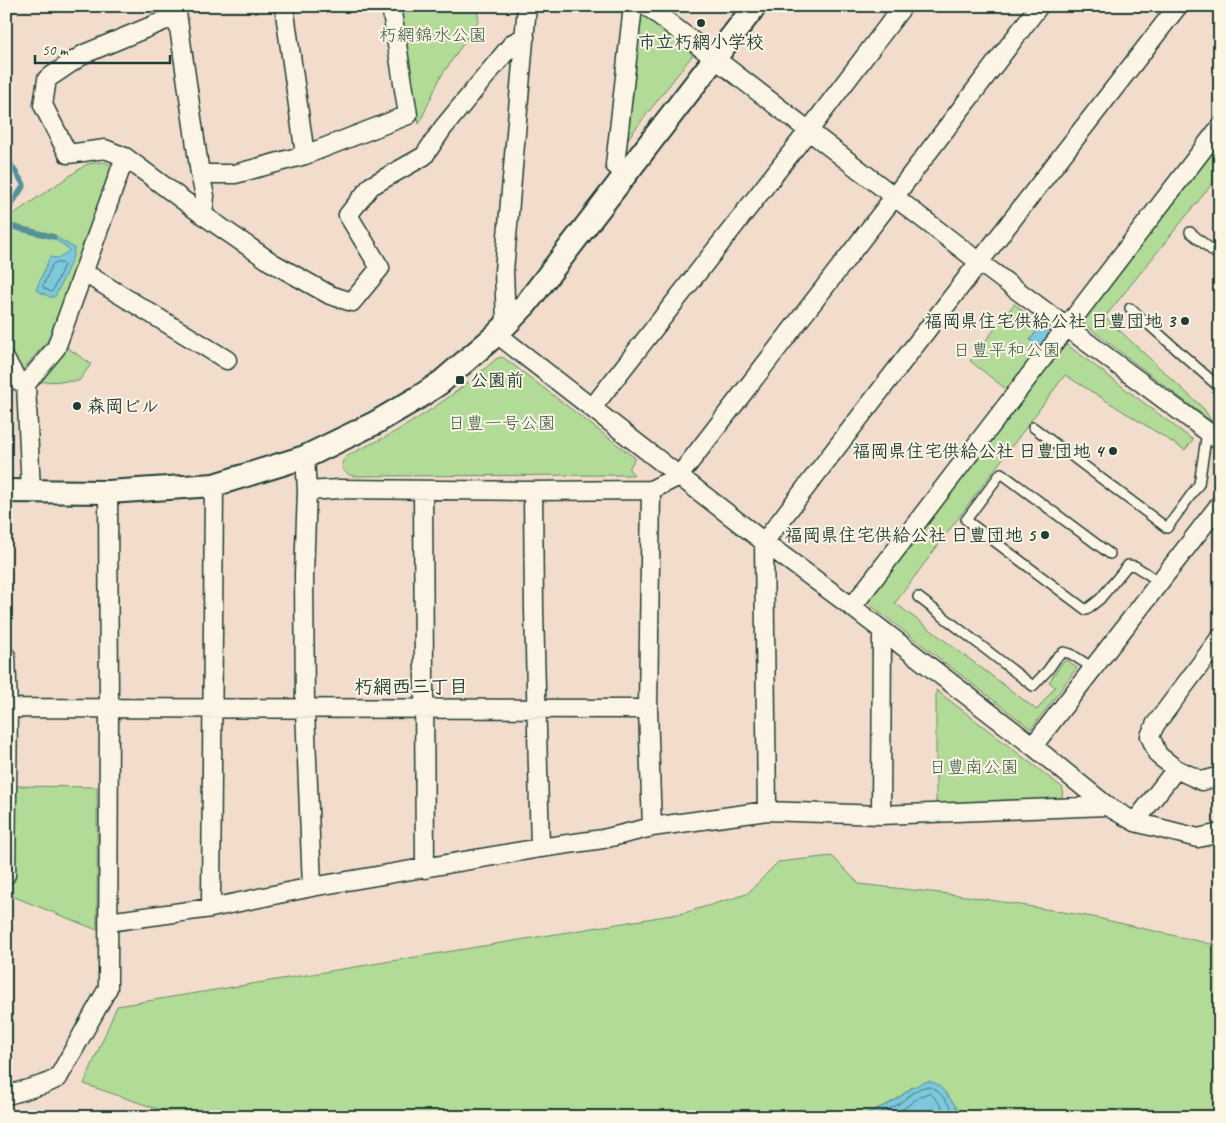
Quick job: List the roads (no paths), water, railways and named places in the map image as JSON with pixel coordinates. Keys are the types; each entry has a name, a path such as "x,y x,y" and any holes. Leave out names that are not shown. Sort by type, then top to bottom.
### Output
{"street":[{"path":"284,6 305,155"},
{"path":"200,174 235,174 305,155 408,115 392,6"},
{"path":"502,329 504,271 527,6"},
{"path":"625,173 615,165 633,6"},
{"path":"647,6 979,262 1215,435"},
{"path":"6,491 108,492 214,485 305,457 375,423 419,397 440,383 502,329 526,304 755,6"},
{"path":"592,408 809,130 902,6"},
{"path":"307,491 338,489 651,490 678,476 895,196 1039,6"},
{"path":"767,811 764,542 1178,6"},
{"path":"203,214 205,196 200,174 177,14 84,54 47,78 43,105 68,154 106,149 125,158 203,214 271,262 330,295 352,302 380,268 348,216 371,186 424,156 443,128 513,43 524,37"},
{"path":"852,607 1220,127"},
{"path":"31,491 26,384 56,348 125,158"},
{"path":"83,272 227,360"},
{"path":"502,329 592,408 678,476 1033,746 1107,806 1135,822 1198,838 1220,833"},
{"path":"6,361 18,381 26,384"},
{"path":"305,457 307,491 304,574 305,709 312,887"},
{"path":"211,908 214,485"},
{"path":"424,490 425,869"},
{"path":"651,490 648,709 652,827"},
{"path":"533,491 540,848"},
{"path":"6,1094 45,1084 58,1078 108,988 108,492"},
{"path":"1033,746 1220,504"},
{"path":"881,815 882,631"},
{"path":"1220,638 1155,725 1150,736 1158,754 1176,769 1202,781 1220,776"},
{"path":"6,656 8,708 6,874"},
{"path":"8,708 213,710 648,709"},
{"path":"1135,822 1176,769"},
{"path":"108,922 211,908 312,887 603,839 652,827 767,811 881,815 1107,806"}],"lane":[{"path":"1190,232 1220,256"},
{"path":"1130,308 1220,388"},
{"path":"1033,427 1167,528 1199,484 1215,435"},
{"path":"1110,554 1001,473 966,520 1086,610 1100,599 1128,565 1135,566 1160,582"},
{"path":"918,597 1033,686 1057,657 1064,652 1071,654 1093,668"}],"water":[{"path":"54,236 74,248 73,257 56,295 50,297 36,290 50,257 58,258 69,251 69,249 53,238"},
{"path":"1041,325 1050,332 1039,347 1030,340"},
{"path":"929,1081 937,1084 944,1091 964,1117 856,1117 888,1104 915,1086"}],"waterway":[{"path":"6,157 24,185 6,213"},
{"path":"6,225 54,237"},
{"path":"1044,1117 1142,1114"}],"place":[{"name":"市立朽網小学校","path":"701,23"},
{"name":"福岡県住宅供給公社 日豊団地 3","path":"1185,321"},
{"name":"公園前","path":"460,380"},
{"name":"森岡ビル","path":"77,406"},
{"name":"福岡県住宅供給公社 日豊団地 4","path":"1113,451"},
{"name":"福岡県住宅供給公社 日豊団地 5","path":"1045,535"}],"district":[{"name":"朽網西三丁目","path":"411,686"}],"park label":[{"name":"朽網錦水公園","path":"433,35"},
{"name":"日豊平和公園","path":"1007,350"},
{"name":"日豊一号公園","path":"502,423"},
{"name":"日豊南公園","path":"974,767"}]}
